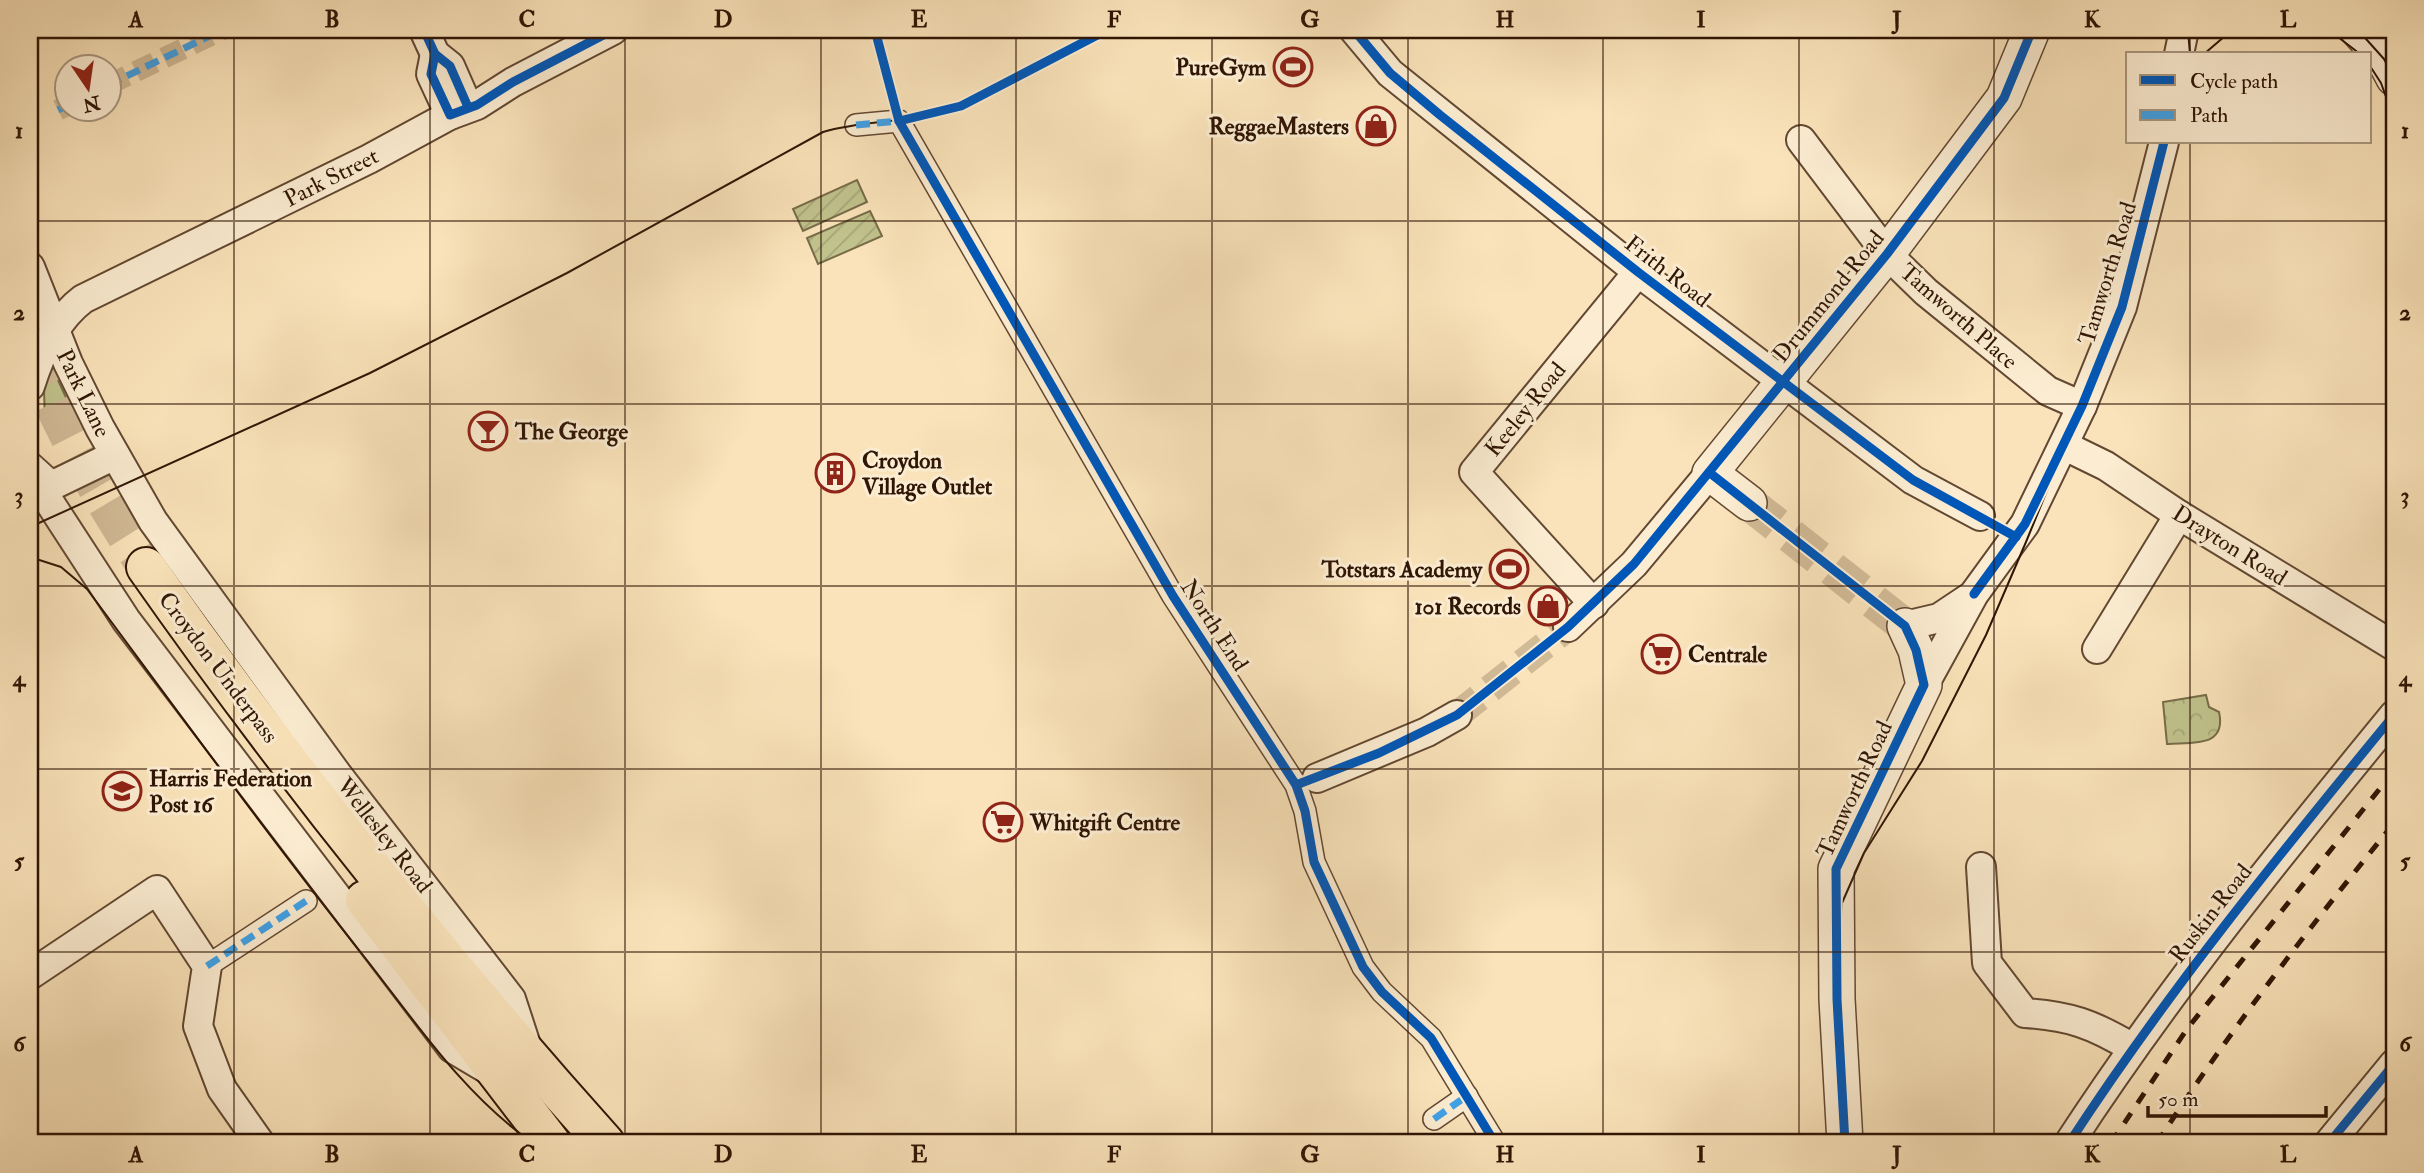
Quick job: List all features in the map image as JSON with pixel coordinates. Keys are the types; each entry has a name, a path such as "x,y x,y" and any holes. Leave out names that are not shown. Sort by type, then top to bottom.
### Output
{"main road":[{"name":"Croydon Underpass","path":"136,574 358,851 514,1068"},
{"name":"Wellesley Road","path":"514,1068 551,1143"},
{"name":"Wellesley Road","path":"514,1068 605,1143"}],"street":[{"name":"Park Street","path":"54,331 68,312 83,299 369,159 459,111 477,105 513,82 613,30"},
{"name":"Frith Road","path":"1354,30 1400,81 1638,272 1913,480 1980,516"},
{"name":"Drummond Road","path":"1568,627 1634,564 1887,254 2004,99 2032,30"},
{"path":"2179,52 2184,30"},
{"path":"2358,30 2384,59 2394,78"},
{"path":"430,42 450,66 459,111"},
{"name":"North End","path":"856,125 900,121 1176,601 1306,782 1306,811 1314,862 1363,967 1382,992 1431,1038 1495,1143"},
{"name":"Tamworth Place","path":"1801,141 1887,254 1926,292 2049,391 2082,406"},
{"name":"Tamworth Road","path":"1845,1143 1837,999 1836,869 1924,685 1974,594 2025,524 2065,446 2122,307 2163,144"},
{"name":"Park Lane","path":"30,267 54,331 115,455"},
{"name":"Keeley Road","path":"1594,604 1474,471 1638,272"},
{"name":"Park Lane","path":"30,386 40,356 54,331"},
{"name":"Drayton Road","path":"2065,446 2106,466 2394,646"},
{"path":"43,498 115,455"},
{"name":"Wellesley Road","path":"30,467 43,498 133,630 452,1048 514,1068 511,999 362,806 179,561 115,455"},
{"path":"1710,473 1749,503"},
{"path":"2097,649 2179,514"},
{"name":"Tamworth Road","path":"1924,685 1916,650 1905,626 1939,618 1974,594"},
{"path":"1306,782 1427,732 1457,715"},
{"name":"Ruskin Road","path":"2069,1143 2131,1047 2257,882 2394,715"},
{"path":"1981,867 1972,910 1987,963 2025,1013 2063,1016 2095,1025 2131,1047"},
{"path":"30,975 157,890 207,966 198,1026 222,1088 260,1143"},
{"path":"207,966 306,901"},
{"path":"2329,1143 2394,1065"},
{"path":"1434,1119 1467,1096"}],"green space":[{"path":"857,180 867,202 803,231 793,209"},
{"path":"870,211 882,236 818,264 807,238"},
{"path":"52,367 75,417 45,426 44,388"},
{"path":"2206,695 2209,707 2219,712 2218,732 2205,741 2167,744 2163,702"}],"tunnel":[{"path":"122,78 222,30"},
{"path":"30,351 82,462 146,567"},
{"path":"1749,503 1905,626"},
{"path":"1457,715 1568,627"}],"tram line":[{"path":"30,527 370,373 567,273 823,132 918,117 969,103 1010,84 1107,30"},
{"path":"2188,30 2190,52"},
{"path":"2206,52 2232,30"},
{"path":"2329,30 2357,52"},
{"path":"2358,30 2384,59 2394,78"},
{"path":"2372,69 2381,83 2394,119"},
{"path":"1845,1143 1836,973 1842,903 1864,853 1922,761 1986,635 2026,542 2122,307 2163,144"},
{"path":"30,557 61,567 87,589 423,1033 463,1081 508,1124 533,1143"}],"railway":[{"path":"2111,1143 2187,1029 2394,771"},
{"path":"2157,1143 2271,980 2394,823"}],"marked path":[{"path":"122,78 222,30"},
{"path":"856,125 899,121 902,125"},
{"path":"207,966 306,901"},
{"path":"1434,1119 1467,1096"}],"cycle path":[{"path":"424,30 435,54 450,66 468,107"},
{"path":"435,54 431,74 450,115 477,105 513,82 613,30"},
{"path":"875,30 899,121 1173,596 1296,785 1305,811 1314,862 1363,967 1382,992 1431,1038 1495,1143"},
{"path":"899,121 961,106 1107,30"},
{"path":"1354,30 1390,73 1638,272 1913,480 2016,537"},
{"path":"1296,785 1379,753 1457,715 1568,627 1634,564 1887,254 2004,98 2032,30"},
{"path":"1974,594 2025,524 2082,406 2122,307 2163,144"},
{"path":"1710,473 1905,626 1916,650 1924,685 1836,869 1837,999 1845,1143"},
{"path":"2069,1143 2185,978 2394,715"},
{"path":"2329,1143 2394,1064"}],"place":[{"name":"PureGym","path":"1293,67"},
{"name":"ReggaeMasters","path":"1376,126"},
{"name":"The George","path":"488,431"},
{"name":"Croydon Village Outlet","path":"835,473"},
{"name":"Totstars Academy","path":"1509,569"},
{"name":"101 Records","path":"1548,606"},
{"name":"Centrale","path":"1661,654"},
{"name":"Harris Federation Post 16","path":"122,791"},
{"name":"Whitgift Centre","path":"1003,822"}]}
